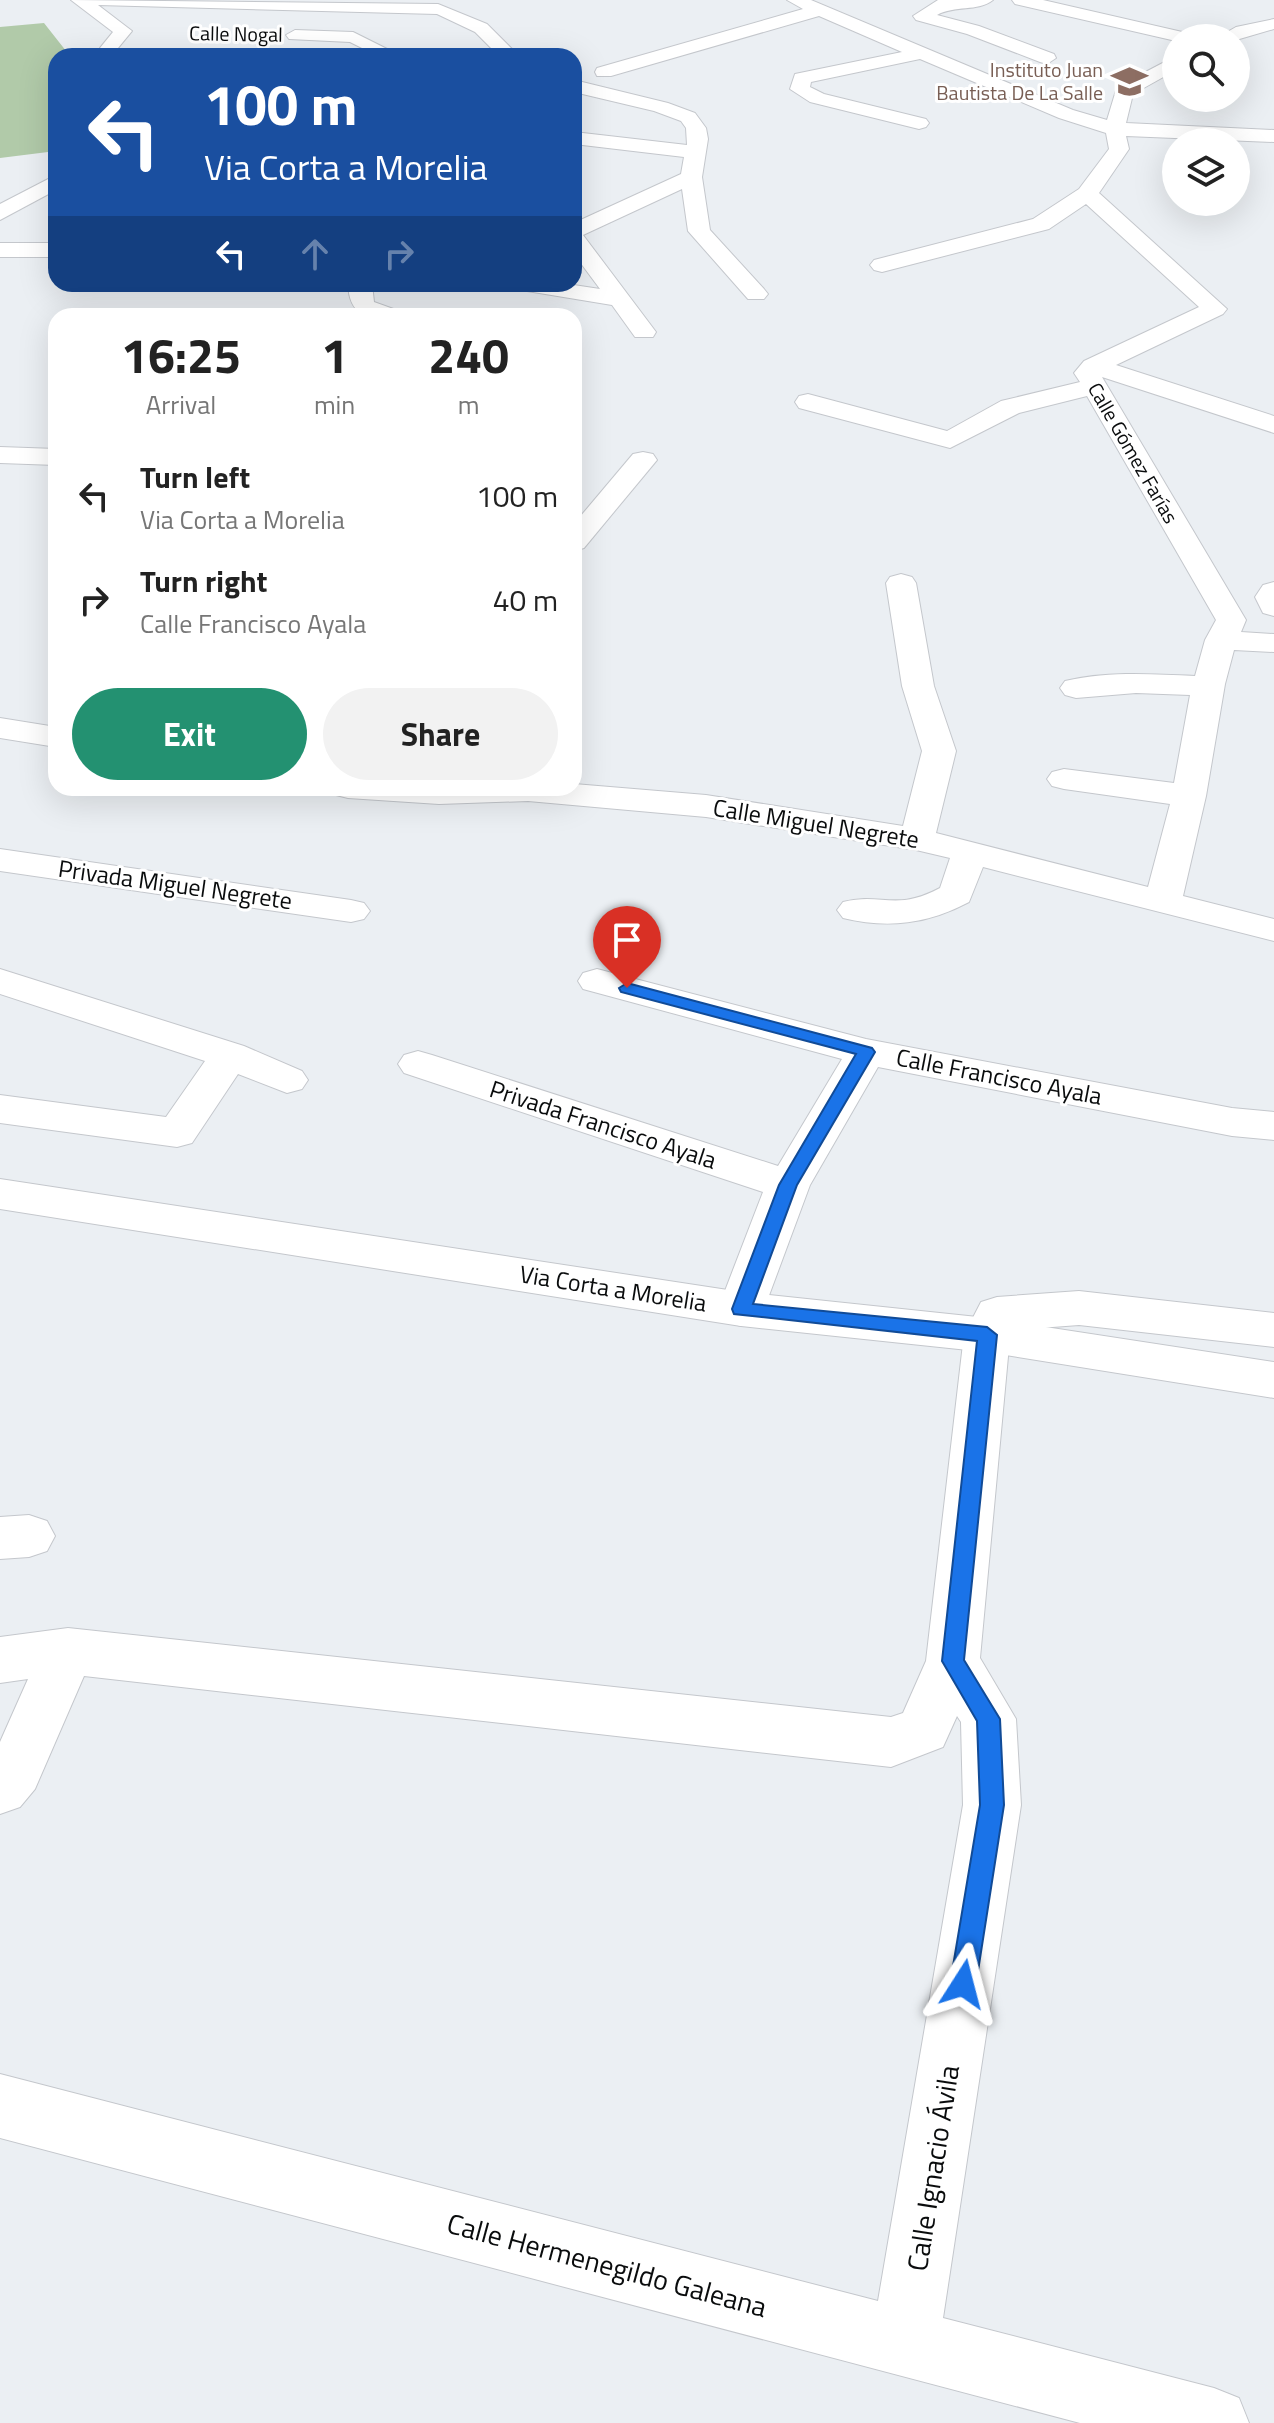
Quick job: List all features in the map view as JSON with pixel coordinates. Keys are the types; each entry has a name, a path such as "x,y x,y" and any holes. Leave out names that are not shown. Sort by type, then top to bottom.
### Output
{"street":[{"path":"80,0 131,31 109,48"},
{"path":"97,0 438,9 491,36 500,48"},
{"path":"796,0 870,34 1066,114 1115,129 1267,136 1265,156"},
{"path":"870,34 909,21 943,4 984,0"},
{"path":"1021,0 1162,33"},
{"path":"604,72 817,11"},
{"path":"909,21 973,30 1047,58"},
{"path":"1250,29 1274,24"},
{"name":"Calle Nogal","path":"277,35 353,37 376,48"},
{"path":"919,123 817,98 800,89 802,78 922,53"},
{"path":"882,265 1041,224 1087,194 1119,149 1115,129 1124,91 1162,70"},
{"path":"582,88 661,107 688,117 696,128 698,139 691,177 699,231 756,294"},
{"path":"582,98 661,107"},
{"path":"582,139 694,152"},
{"path":"582,227 691,177"},
{"path":"0,213 48,186"},
{"name":"Calle Gómez Farías","path":"1087,194 1215,309 1093,376 1226,630"},
{"path":"582,249 644,332"},
{"path":"0,250 48,250"},
{"path":"573,292 617,299"},
{"path":"808,402 950,440 1010,407 1093,376 1230,408 1274,425"},
{"path":"0,455 48,457"},
{"path":"582,532 643,460"},
{"path":"901,583 918,686 939,751 917,839"},
{"path":"1226,630 1261,617 1274,608 1270,597 1274,591"},
{"path":"1226,630 1274,643"},
{"path":"1163,903 1189,796 1207,686 1226,630"},
{"path":"1076,688 1136,683 1207,686"},
{"path":"0,728 48,736"},
{"path":"1064,779 1189,796"},
{"name":"Calle Miguel Negrete","path":"582,796 706,806 917,839 1274,930"},
{"path":"856,910 895,916 929,910 956,894 970,852"},
{"name":"Privada Miguel Negrete","path":"0,860 351,911"},
{"path":"0,981 230,1055 287,1080"},
{"path":"597,981 866,1052"},
{"name":"Calle Francisco Ayala","path":"741,1309 788,1185 866,1052 1232,1122 1274,1126"},
{"path":"0,1109 177,1133 230,1055"},
{"name":"Privada Francisco Ayala","path":"418,1064 788,1185"},
{"name":"Via Corta a Morelia","path":"0,1194 741,1309 987,1335 1274,1380"},
{"path":"0,1660 68,1651 891,1742 923,1730 953,1661 987,1335 997,1314 1079,1308 1274,1330"},
{"path":"0,1789 15,1771 68,1651"},
{"name":"Calle Ignacio Ávila","path":"905,2344 992,1805 988,1719 953,1661"},
{"name":"Calle Hermenegildo Galeana","path":"0,2106 1214,2423"}],"green space":[{"path":"44,23 64,48 48,48 48,152 0,158 0,27"}],"place":[{"name":"Instituto Juan Bautista De La Salle","path":"1129,81"}],"route":[{"path":"627,988 866,1052 788,1185 741,1309 987,1335 953,1661 988,1719 992,1805 963,1984"}]}
